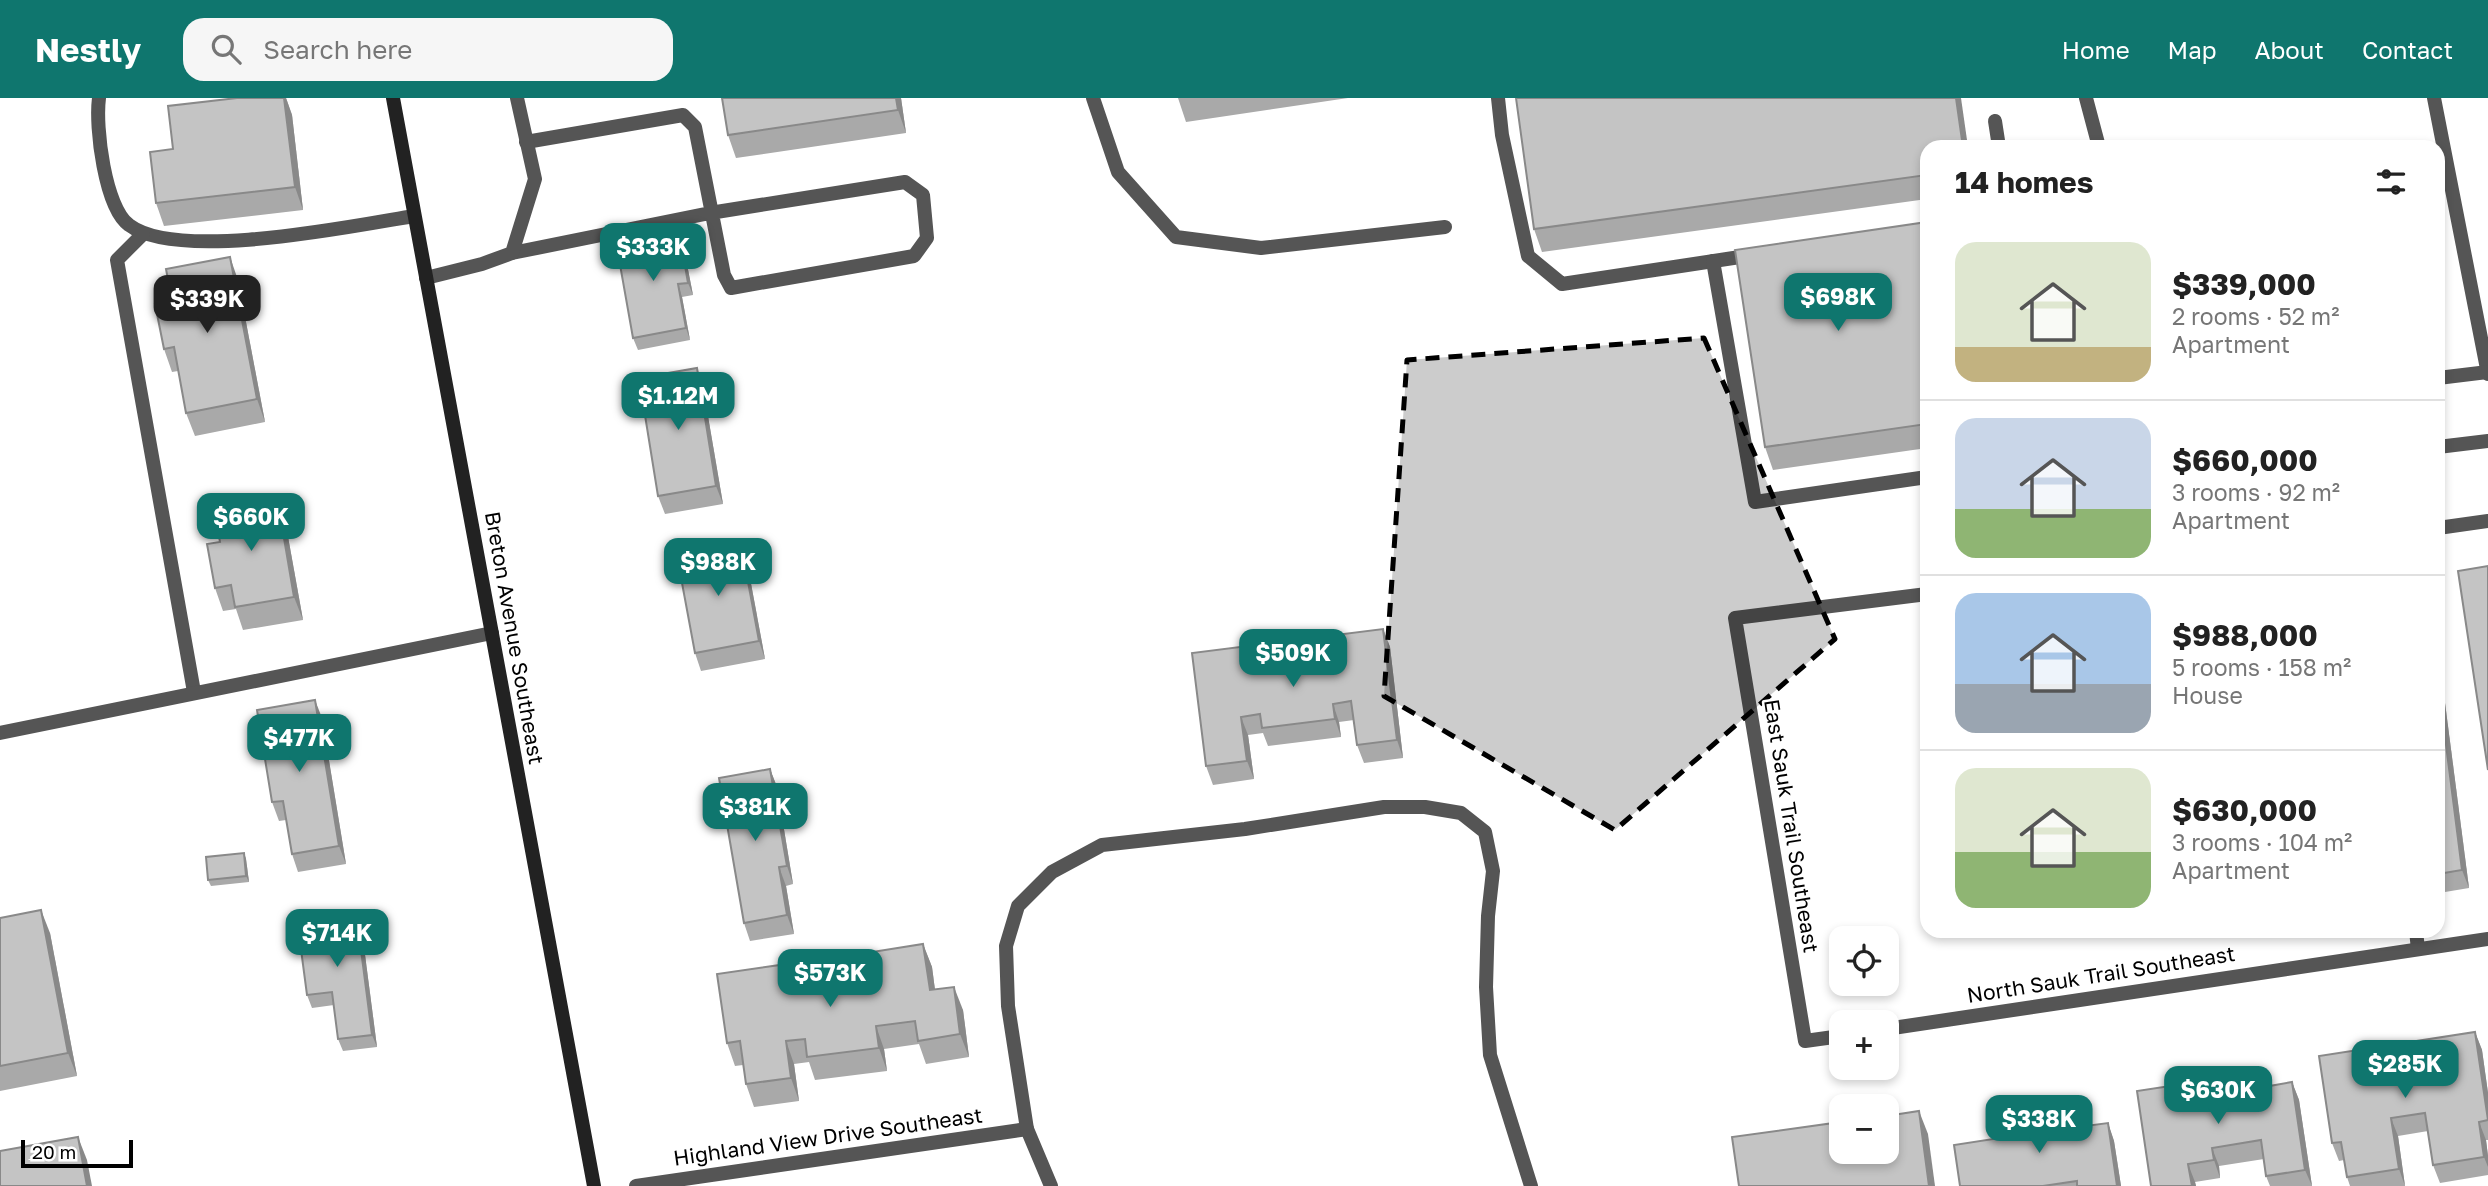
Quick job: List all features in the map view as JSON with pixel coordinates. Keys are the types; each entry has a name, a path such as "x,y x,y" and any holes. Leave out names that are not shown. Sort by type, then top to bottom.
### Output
{"main road":[{"name":"Breton Avenue Southeast","path":"393,98 594,1186"}],"street":[{"path":"99,98 102,155 116,210 127,224 143,234 163,240 216,240 326,229 414,216"},
{"path":"512,253 534,179 517,98"},
{"path":"1093,98 1118,172 1175,237 1262,248 1445,228"},
{"path":"1498,98 1502,135 1528,256 1562,284 1766,253"},
{"path":"2086,98 2097,140"},
{"path":"2434,98 2442,140"},
{"path":"426,278 482,264 512,253 710,213 905,182 923,195 927,238 914,256 731,288 724,275 710,213 695,127 683,115 526,142"},
{"path":"1995,121 1998,140"},
{"path":"2445,154 2488,373 2445,377"},
{"path":"143,234 117,260 194,692"},
{"path":"1713,261 1755,502 1920,478"},
{"path":"2445,446 2488,442"},
{"path":"2445,527 2488,521"},
{"name":"East Sauk Trail Southeast","path":"1829,1038 1805,1041 1735,618 1920,595"},
{"path":"0,733 492,633"},
{"path":"1051,1186 1027,1129 1007,994 1006,946 1018,906 1052,872 1102,845 1245,829 1384,807 1425,807 1461,813 1485,832 1493,872 1488,916 1486,987 1490,1055 1531,1186"},
{"path":"2417,938 2418,949"},
{"name":"North Sauk Trail Southeast","path":"1899,1027 2488,939"},
{"name":"Highland View Drive Southeast","path":"636,1186 1027,1129"}],"highlighted area":[{"path":"1704,338 1835,639 1615,830 1384,696 1407,360"}],"building":[{"path":"237,98 284,98 295,187 156,203 150,152 173,149 168,106"},
{"path":"722,98 896,98 898,110 728,135"},
{"path":"1516,98 1956,98 1962,140 1920,140 1920,176 1534,229"},
{"path":"1920,223 1920,425 1765,447 1735,250"},
{"path":"679,231 688,283 678,284 686,328 633,338 616,242"},
{"path":"230,257 257,399 186,413 174,347 164,349 155,304 172,301 166,269"},
{"path":"697,368 716,486 658,496 639,378"},
{"path":"277,497 294,597 235,607 231,585 215,588 207,544 220,542 214,508"},
{"path":"741,544 759,641 695,653 677,556"},
{"path":"2488,566 2488,770 2458,571"},
{"path":"1383,629 1397,740 1357,745 1351,701 1333,704 1335,719 1262,728 1260,714 1241,717 1247,761 1206,766 1192,653"},
{"path":"315,700 339,846 292,854 283,801 272,802 257,710"},
{"path":"2445,737 2462,870 2445,873"},
{"path":"770,769 787,866 779,867 787,915 744,923 719,778"},
{"path":"244,853 246,876 208,880 206,857"},
{"path":"41,910 68,1053 0,1066 0,918"},
{"path":"356,911 372,1035 338,1039 332,992 307,995 297,919"},
{"path":"923,944 930,990 954,987 960,1034 918,1041 915,1021 876,1026 879,1048 807,1057 805,1039 786,1041 791,1078 746,1084 740,1041 727,1043 717,974 787,964 789,977 874,966 872,952"},
{"path":"2475,1032 2488,1120 2479,1122 2484,1157 2433,1165 2425,1113 2391,1118 2399,1169 2347,1177 2341,1142 2332,1143 2319,1056"},
{"path":"2256,1073 2258,1088 2292,1082 2305,1170 2266,1176 2261,1140 2212,1148 2214,1160 2188,1164 2192,1186 2151,1186 2137,1091"},
{"path":"2060,1110 2063,1129 2108,1123 2117,1186 2077,1186 2077,1181 2043,1186 1960,1186 1954,1145 2000,1138 1997,1119"},
{"path":"1919,1111 1929,1186 1739,1186 1732,1137 1829,1124 1829,1164 1899,1164 1899,1114"},
{"path":"78,1137 87,1186 0,1186 0,1151"}]}
